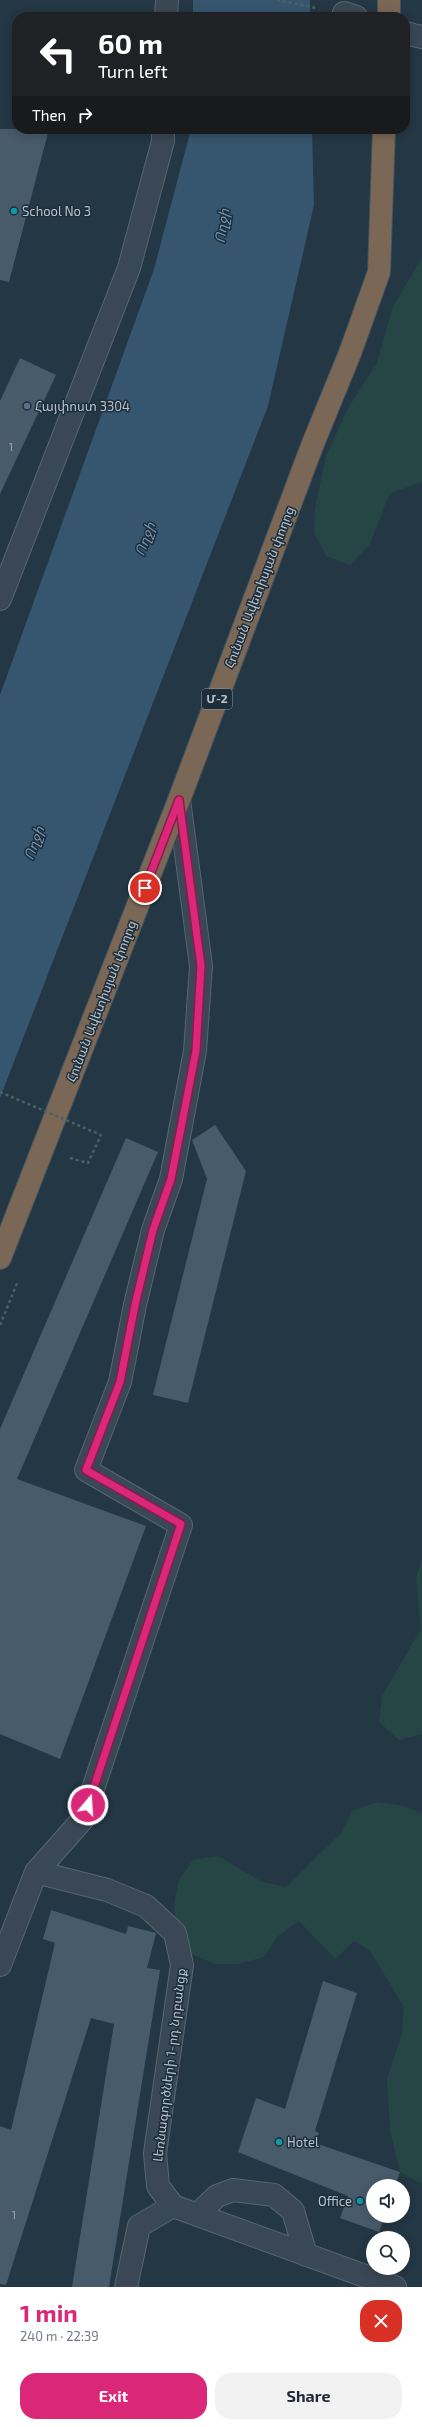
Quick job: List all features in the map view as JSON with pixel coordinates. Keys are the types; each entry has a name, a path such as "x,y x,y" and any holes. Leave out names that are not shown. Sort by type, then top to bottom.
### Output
{"highway":[{"path":"389,0 389,12"},
{"name":"Հունան Ավետիսյան փողոց","path":"0,1258 179,800 312,446 350,353 378,272 384,134"}],"street":[{"path":"166,12 167,0"},
{"path":"410,34 422,37"},
{"path":"0,599 129,268 163,141 163,134"},
{"path":"0,1966 36,1872 83,1820 181,1524 86,1470 120,1382 135,1305 153,1230 171,1179 196,1051 201,966 179,800"},
{"name":"Լեռնագործների 1-րդ նրբանցք","path":"36,1872 107,1890 146,1906 175,1933 182,1965 155,2154 158,2186 173,2206"},
{"path":"197,2215 217,2196 233,2190 274,2195 294,2211 306,2255"},
{"path":"126,2287 139,2226 173,2206 395,2287"}],"path":[{"path":"277,0 335,12"},
{"path":"0,1092 101,1135"}],"green space":[{"path":"422,258 422,482 390,493 370,544 350,565 326,556 314,533 315,508 326,456 348,408 377,363 393,306"},
{"path":"422,1560 422,1734 399,1740 379,1722 382,1696 421,1629 416,1577"},
{"path":"377,1802 405,1806 422,1814 422,2184 400,2172 390,2131 387,2079 402,2033 404,2007 370,1951 354,1941 335,1959 299,1921 278,1936 264,1957 238,1964 215,1964 191,1954 175,1933 174,1905 179,1880 193,1860 218,1856 262,1882 286,1887 341,1833 352,1811"}],"water":[{"path":"193,0 310,0 310,12 193,12"},
{"name":"Ողջի","path":"190,134 312,134 314,205 268,406 0,1098 0,695 154,269"}],"building":[{"path":"0,129 12,129 12,134 48,134 9,282 0,280"},
{"path":"20,358 56,375 0,494 0,401"},
{"path":"215,1125 246,1171 188,1403 153,1395 207,1179 192,1140"},
{"path":"126,1138 158,1152 17,1479 146,1526 60,1759 0,1734 0,1429"},
{"path":"51,1910 126,1934 128,1926 156,1933 147,1968 160,1970 109,2287 72,2287 114,2024 91,2018 6,2285 0,2284 0,2126 11,2130 55,1943 43,1939"},
{"path":"323,1981 357,1993 315,2131 319,2133 315,2143 400,2172 398,2179 366,2179 366,2223 382,2223 379,2231 340,2218 348,2196 238,2152 256,2098 285,2109"}],"place":[{"name":"School No 3","path":"14,211"},
{"name":"Հայփոստ 3304","path":"27,406"},
{"name":"Hotel","path":"279,2142"},
{"name":"Office","path":"360,2201"}],"route":[{"path":"88,1805 181,1524 86,1470 120,1382 135,1305 153,1230 171,1179 196,1051 201,966 179,800 145,888"}]}
